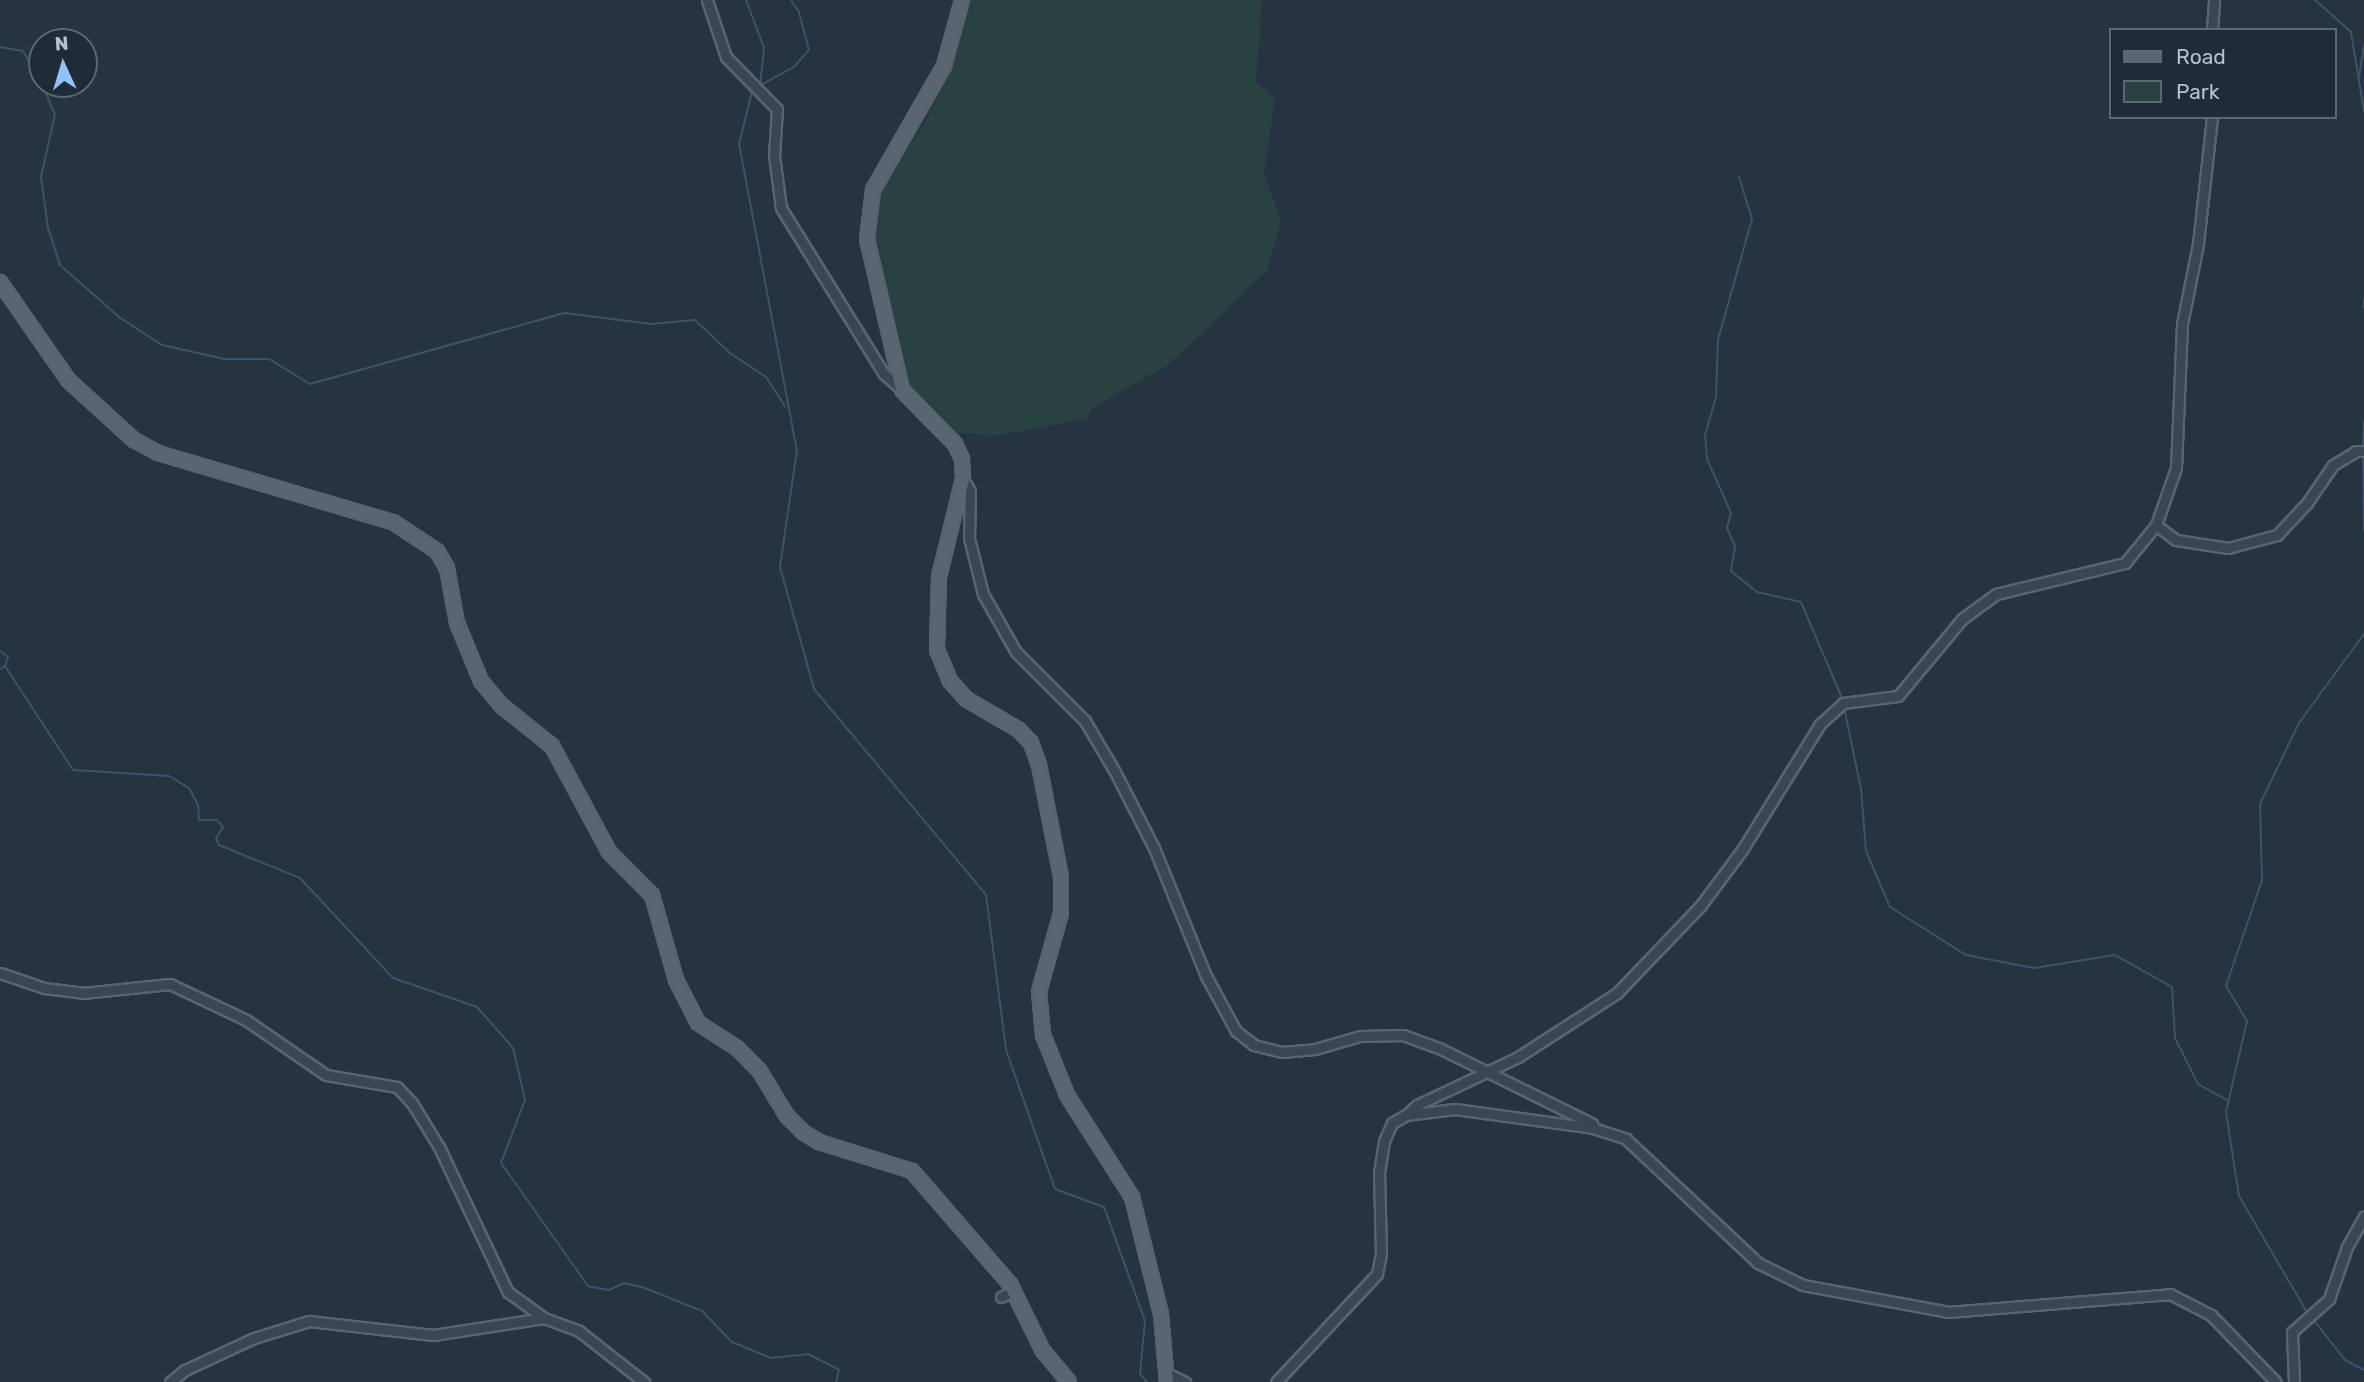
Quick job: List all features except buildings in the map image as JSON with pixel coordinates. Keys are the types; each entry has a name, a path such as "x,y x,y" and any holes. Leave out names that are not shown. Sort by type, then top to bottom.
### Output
{"main road":[{"path":"962,0 944,66 879,175 870,201 867,239 902,390 955,444 963,480 940,565 937,650 950,681 966,699 1019,730 1031,743 1039,765 1061,877 1061,913 1039,992 1043,1035 1067,1095 1104,1146 1132,1196 1161,1314 1168,1378"},
{"path":"0,282 68,380 134,440 158,453 393,522 437,551 447,568 457,623 481,681 502,706 552,746 609,852 652,895 676,980 698,1023 737,1048 758,1070 787,1116 803,1132 819,1142 912,1171 1063,1366 1069,1382"}],"street":[{"path":"707,0 726,57 778,109 774,155 780,208 884,374 902,390"},
{"path":"2212,28 2214,0"},
{"path":"1276,1382 1377,1275 1381,1253 1381,1154 1392,1123 1416,1105 1518,1057 1617,993 1662,950 1742,850 1820,724 1843,703 1898,696 1962,619 1996,594 2125,563 2156,525 2176,468 2182,324 2198,244 2212,119"},
{"path":"2156,525 2176,540 2228,548 2277,535 2307,503 2333,465 2356,451 2364,451"},
{"path":"963,480 970,491 969,538 984,594 1016,652 1084,721 1109,762 1154,848 1206,976 1236,1031 1254,1045 1282,1052 1315,1049 1360,1036 1403,1035 1632,1144 1772,1274 1873,1301 1948,1312 2170,1294 2211,1315 2276,1382"},
{"path":"0,973 44,988 83,993 170,984 246,1020 326,1075 397,1087 412,1102 466,1199 502,1283 544,1318 579,1331 644,1382"},
{"path":"1406,1115 1455,1109 1610,1132"},
{"path":"2294,1382 2292,1332 2329,1299 2347,1247 2364,1216"},
{"path":"170,1382 185,1370 255,1339 309,1321 433,1335 463,1324 544,1318"},
{"path":"1168,1378 1185,1382"}],"green space":[{"path":"958,0 1262,0 1256,82 1275,99 1264,173 1281,221 1268,270 1168,365 1092,408 1086,419 996,436 956,433 921,409 905,384 875,249 875,215 887,177 925,123 956,55 964,25"}],"waterway":[{"path":"746,0 764,48 760,86"},
{"path":"761,85 794,67 809,50 799,12 791,0"},
{"path":"2315,0 2351,32 2364,111"},
{"path":"2359,77 2364,44"},
{"path":"0,47 23,51 28,60"},
{"path":"752,91 739,144 797,450 780,567 814,689 986,895 1006,1050 1055,1189 1104,1207 1145,1321 1140,1374 1147,1382"},
{"path":"48,98 55,114 41,177 48,228 60,265 119,317 162,345 224,359 269,359 310,384 565,313 651,324 695,320 730,353 766,377 785,406"},
{"path":"1739,177 1752,219 1718,340 1716,397 1705,435 1707,459 1731,513 1727,528 1735,546 1731,571 1757,592 1801,602 1842,698"},
{"path":"2364,299 2364,308"},
{"path":"2363,449 2364,422"},
{"path":"2363,454 2364,530"},
{"path":"2308,1314 2239,1196 2226,1112 2247,1021 2226,986 2262,880 2260,804 2299,723 2364,634"},
{"path":"0,651 8,657 5,666"},
{"path":"0,669 5,666 73,770 169,776 189,788 198,805 199,820 217,820 223,827 216,838 219,845 300,878 393,978 477,1007 513,1048 525,1100 501,1163 588,1286 609,1290 624,1283 642,1287 702,1311 732,1342 771,1358 808,1354 839,1370 836,1382"},
{"path":"1844,707 1861,789 1866,851 1890,907 1966,955 2034,968 2115,955 2172,987 2175,1038 2198,1084 2229,1101"},
{"path":"2312,1318 2345,1360 2364,1370"}]}
